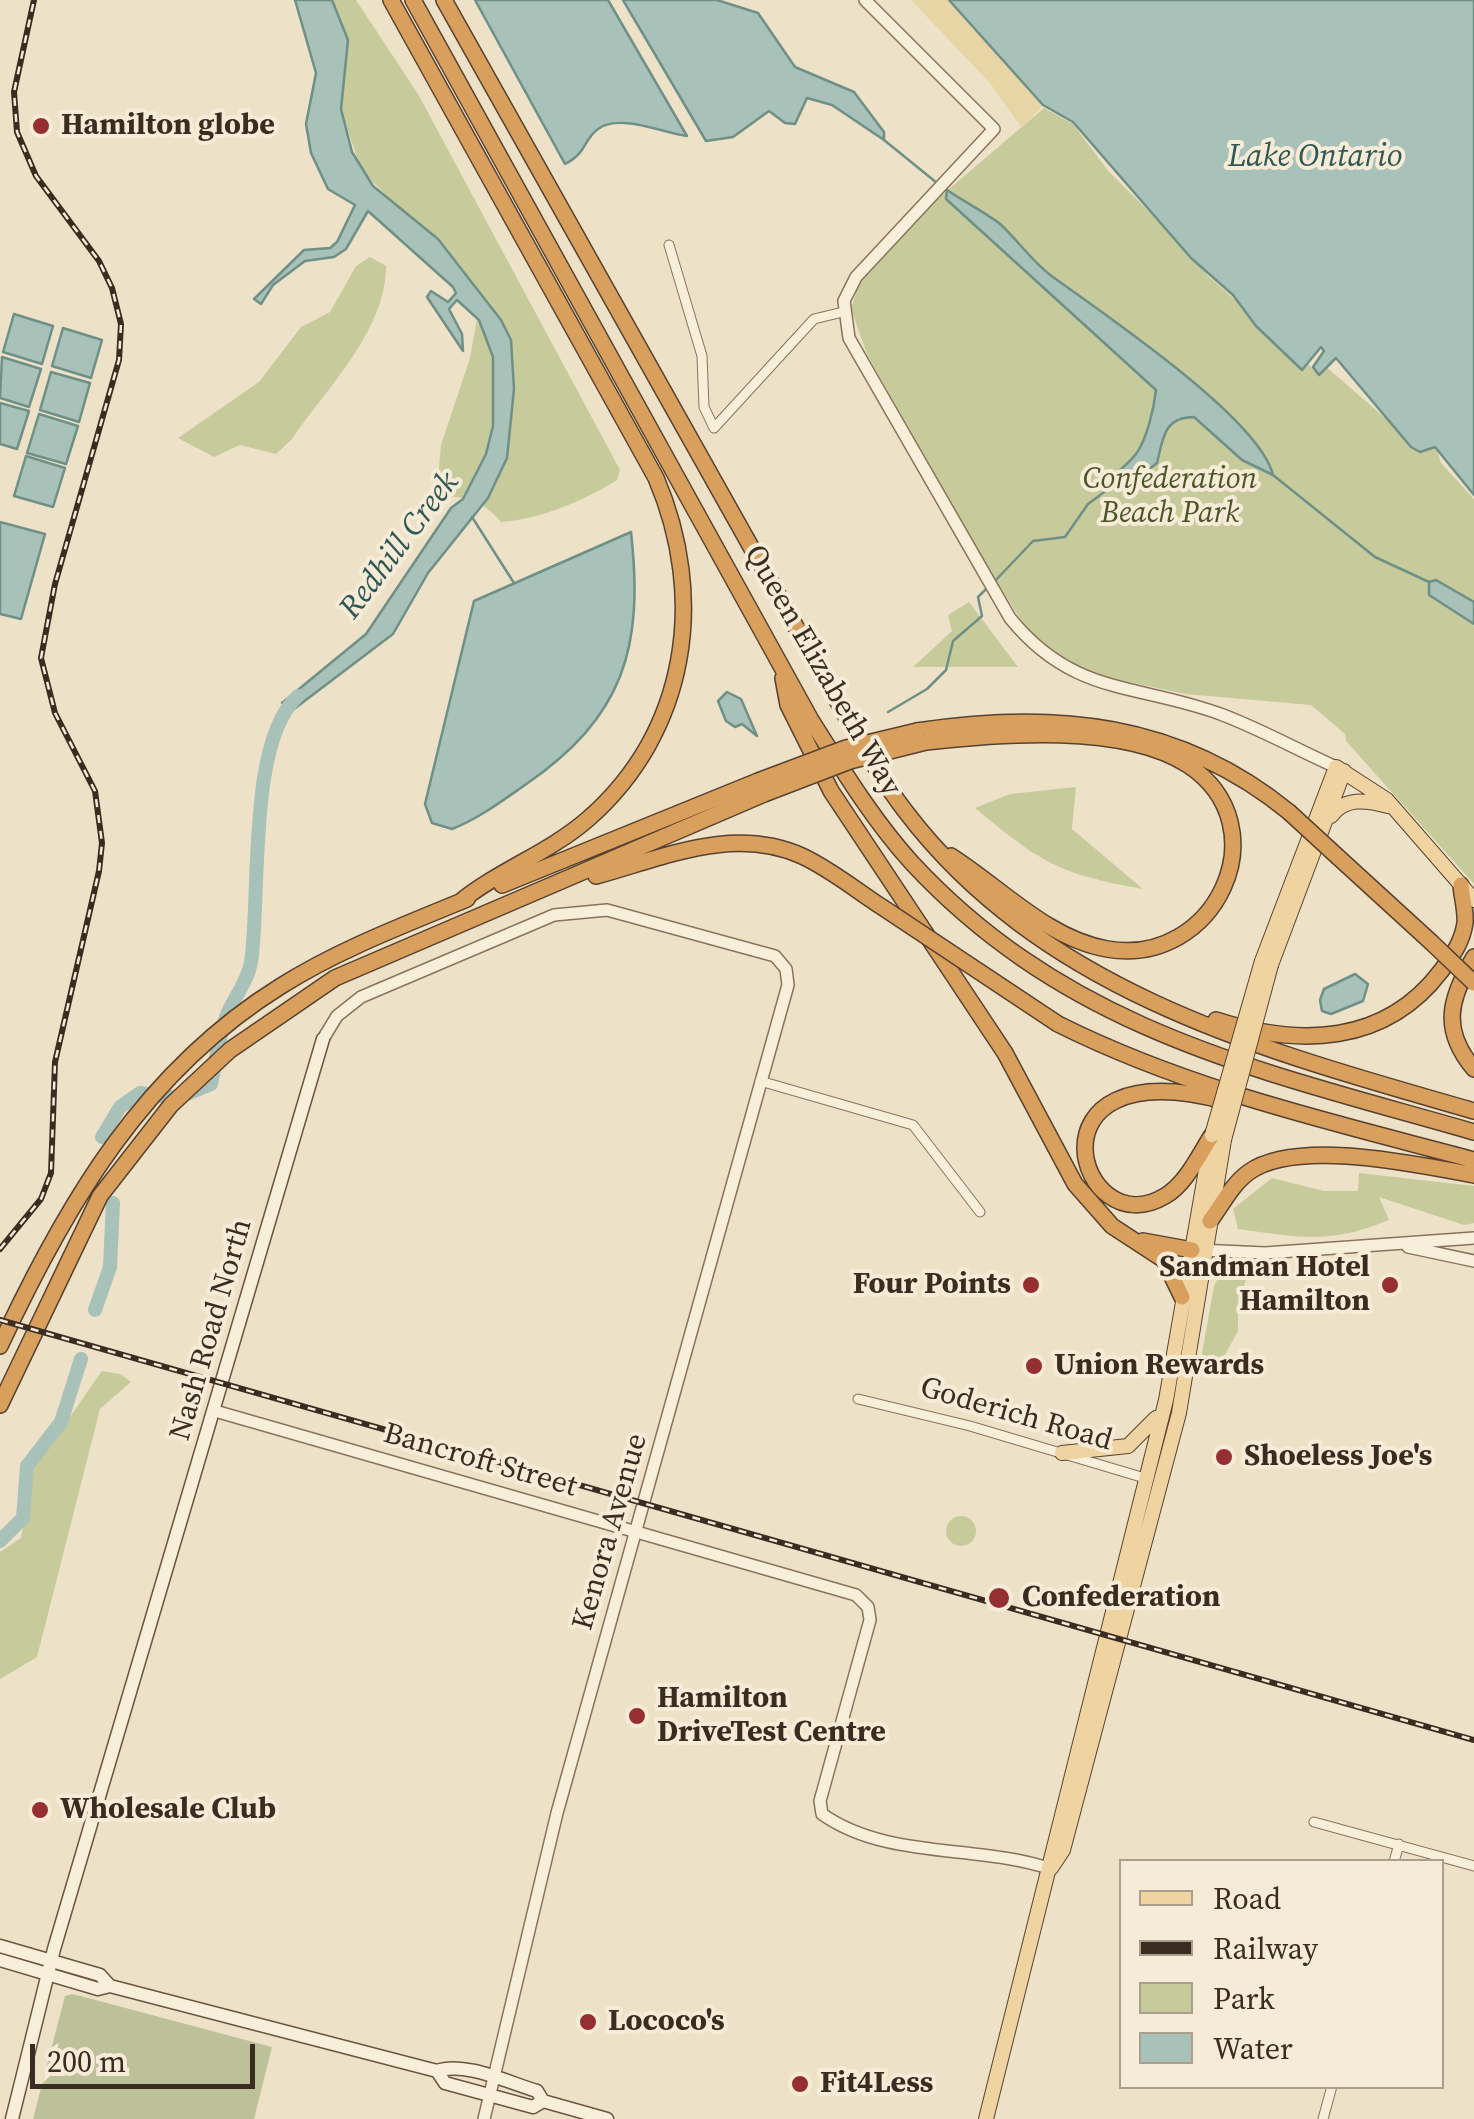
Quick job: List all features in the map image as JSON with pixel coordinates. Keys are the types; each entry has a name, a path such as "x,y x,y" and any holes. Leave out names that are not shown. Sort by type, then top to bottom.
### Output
{"highway":[{"path":"391,0 656,478 675,527 685,581 680,665 666,712 638,765 612,796 560,841 460,902"},
{"name":"Queen Elizabeth Way","path":"413,0 781,664 845,773 909,860 946,898 1029,966 1076,994 1205,1054 1474,1132"},
{"name":"Queen Elizabeth Way","path":"444,0 842,709 888,786 935,846 995,906 1037,938 1094,975 1168,1013 1474,1111"},
{"path":"457,0 468,42"},
{"path":"781,664 788,705 831,791 1005,1053 1074,1184 1097,1213 1172,1269 1182,1298"},
{"path":"0,1346 70,1206 152,1094 218,1032 280,986 460,902 761,788 922,736 1014,722 1130,733 1218,762 1289,812 1471,974"},
{"path":"922,736 1088,738 1157,752 1186,764 1209,784 1225,811 1232,845 1226,880 1210,912 1182,936 1136,951 1102,948 1080,940 1034,915 935,846"},
{"path":"0,1405 82,1226 134,1148 171,1105 230,1050 292,1004 391,952 562,882 761,788"},
{"path":"562,882 707,845 749,843 802,856 1058,1024 1126,1058 1254,1100 1474,1160"},
{"path":"1458,947 1465,920 1461,885"},
{"path":"1168,1013 1189,1011 1273,1033 1320,1035 1367,1028 1411,1005 1474,929"},
{"path":"1474,957 1471,974 1451,1000 1450,1026 1458,1049 1474,1069"},
{"path":"1218,1137 1177,1188 1152,1202 1126,1203 1112,1197 1094,1180 1085,1160 1084,1140 1090,1121 1102,1106 1121,1096 1162,1091 1229,1102 1254,1100"},
{"path":"1204,1221 1251,1170 1274,1161 1351,1158 1474,1175"},
{"path":"1130,1237 1199,1250"}],"main road":[{"path":"1340,769 1393,807 1474,900"},
{"path":"1266,963 1321,829 1340,769"},
{"path":"1153,1480 1179,1413 1199,1250 1218,1137 1266,963 1340,769"},
{"path":"1321,829 1341,805 1358,801 1393,807"},
{"name":"Nash Road North","path":"12,2119 49,1968 324,1039"},
{"path":"986,2119 1051,1868 1063,1850 1153,1480 1182,1298 1199,1250"},
{"path":"1062,1453 1128,1446 1144,1435 1166,1400"},
{"path":"0,1946 49,1968"},
{"path":"0,1960 100,1975 110,1986 437,2072 450,2067 494,2078 537,2091 543,2101 607,2119"},
{"path":"437,2072 445,2083 534,2107 543,2101"}],"street":[{"path":"865,0 994,129 856,276 843,312 850,338 987,580 1028,641 1076,675 1223,716 1340,769"},
{"path":"669,245 702,356 704,408 714,428 814,320 843,312"},
{"name":"Nash Road North","path":"324,1039 338,1016 361,997 554,915 581,909 607,910 782,960"},
{"name":"Kenora Avenue","path":"484,2119 558,1813 788,985 782,960"},
{"path":"760,1081 913,1125 980,1212"},
{"path":"1199,1250 1265,1253 1474,1238"},
{"path":"1379,1244 1432,1248 1474,1261"},
{"name":"Goderich Road","path":"858,1399 1153,1480"},
{"name":"Bancroft Street","path":"215,1411 864,1600 869,1628 820,1801 822,1814 840,1826 934,1851 999,1854 1051,1868"},
{"path":"1314,1822 1474,1866"},
{"path":"1395,1859 1399,1844"},
{"path":"1323,2119 1331,2089"}],"green space":[{"path":"322,0 356,0 418,94 620,470 617,480 561,508 501,522 482,505 442,496 437,490 441,445 470,358 477,319 459,278 422,231 361,170 341,109 347,57"},
{"name":"Confederation Beach Park","path":"1044,108 1073,124 1109,172 1196,258 1207,275 1318,373 1324,365 1421,449 1437,449 1441,463 1474,499 1474,884 1346,741 1345,734 1311,705 1185,694 1110,678 1057,657 1028,631 989,570 867,354 851,309 860,281 922,212"},
{"path":"370,257 386,266 376,313 352,357 292,439 276,454 240,445 214,457 178,438 259,382 301,327 330,312 356,266"},
{"path":"969,602 1018,667 913,667 952,631 948,615"},
{"path":"1076,787 1072,829 1143,889 1090,878 1052,863 975,808 1010,794"},
{"path":"1359,1173 1474,1186 1474,1223 1464,1225 1379,1197 1389,1220 1348,1233 1314,1237 1238,1229 1233,1209 1272,1178 1324,1191 1358,1191"},
{"path":"1225,1265 1251,1265 1238,1303 1238,1331 1217,1369 1201,1359 1214,1286"},
{"path":"102,1371 120,1374 131,1382 100,1409 37,1657 0,1679 0,1552 21,1538 34,1468"},
{"path":"961,1516 972,1520 976,1531 972,1542 961,1546 950,1542 946,1531 950,1520"},
{"path":"73,1994 272,2047 254,2119 33,2119 65,1996"}],"sand":[{"path":"911,0 949,0 1043,105 1022,128 990,83"}],"water":[{"path":"295,0 332,0 348,40 341,109 352,152 373,186 438,239 501,320 511,340 514,389 507,458 488,498 428,573 393,634 294,709 282,703 366,634 451,508 463,499 486,454 493,426 493,357 479,320 457,300 449,309 462,334 463,351 427,297 431,291 448,302 456,293 453,287 368,211 346,249 334,257 305,261 273,285 261,304 254,299 304,250 330,248 337,242 355,205 328,189 311,153 306,124 316,73"},
{"path":"475,0 608,0 687,136 630,123 607,125 593,133 565,164"},
{"path":"623,0 717,0 758,13 795,67 854,92 884,132 884,140 832,105 807,98 795,124 785,123 769,111 733,137 706,141"},
{"name":"Lake Ontario","path":"949,0 1474,0 1474,495 1435,447 1420,452 1411,447 1336,358 1319,375 1313,367 1324,351 1321,347 1302,370 1256,326 1233,295 1191,258 1073,122 1043,105"},
{"path":"947,190 999,223 1045,271 1211,397 1262,452 1273,475 1242,460 1194,417 1176,421 1166,431 1157,463 1130,484 1111,487 1114,477 1136,454 1143,440 1156,390 946,199"},
{"path":"14,314 53,326 42,364 3,352"},
{"path":"63,328 102,340 91,378 52,366"},
{"path":"2,357 41,369 29,407 0,398"},
{"path":"51,372 90,383 79,422 40,410"},
{"path":"0,403 29,411 17,449 0,444"},
{"path":"39,414 78,426 66,464 27,453"},
{"path":"26,456 65,468 53,507 14,496"},
{"path":"0,522 45,534 21,619 0,614"},
{"path":"631,532 634,611 629,645 605,706 559,759 499,803 452,829 432,823 425,804 474,601"},
{"path":"1436,580 1474,602 1474,624 1429,595 1429,582"},
{"path":"727,692 741,699 757,736 742,724 735,727 726,721 718,701"},
{"path":"1355,974 1368,984 1363,1001 1331,1014 1322,1011 1324,989"}],"waterway":[{"path":"884,140 937,183"},
{"path":"1273,475 1375,557 1429,582"},
{"path":"993,583 1033,541 1065,537 1088,504 1111,487"},
{"path":"472,517 514,583"},
{"path":"888,712 927,689 946,670 953,641 982,616 978,597 987,588"},
{"name":"Redhill Creek","path":"102,1137 120,1107 140,1093 177,1098 211,1084 223,1025 251,962 259,821 271,747 282,718 298,696"},
{"name":"Redhill Creek","path":"95,1310 110,1267 113,1203"},
{"name":"Redhill Creek","path":"0,1541 23,1518 27,1466 61,1422 81,1359"}],"railway":[{"path":"0,1249 41,1199 51,1173 55,1062 99,871 102,843 95,791 55,713 41,658 55,584 119,360 121,324 112,288 99,261 36,176 17,132 14,92 34,0"},
{"path":"0,1320 1474,1740"}],"place":[{"name":"Hamilton globe","path":"41,126"},
{"name":"Four Points","path":"1031,1285"},
{"name":"Sandman Hotel Hamilton","path":"1390,1285"},
{"name":"Union Rewards","path":"1034,1366"},
{"name":"Shoeless Joe's","path":"1224,1457"},
{"name":"Confederation","path":"999,1598"},
{"name":"Hamilton DriveTest Centre","path":"637,1716"},
{"name":"Wholesale Club","path":"40,1810"},
{"name":"Lococo's","path":"588,2022"},
{"name":"Fit4Less","path":"800,2084"}]}
